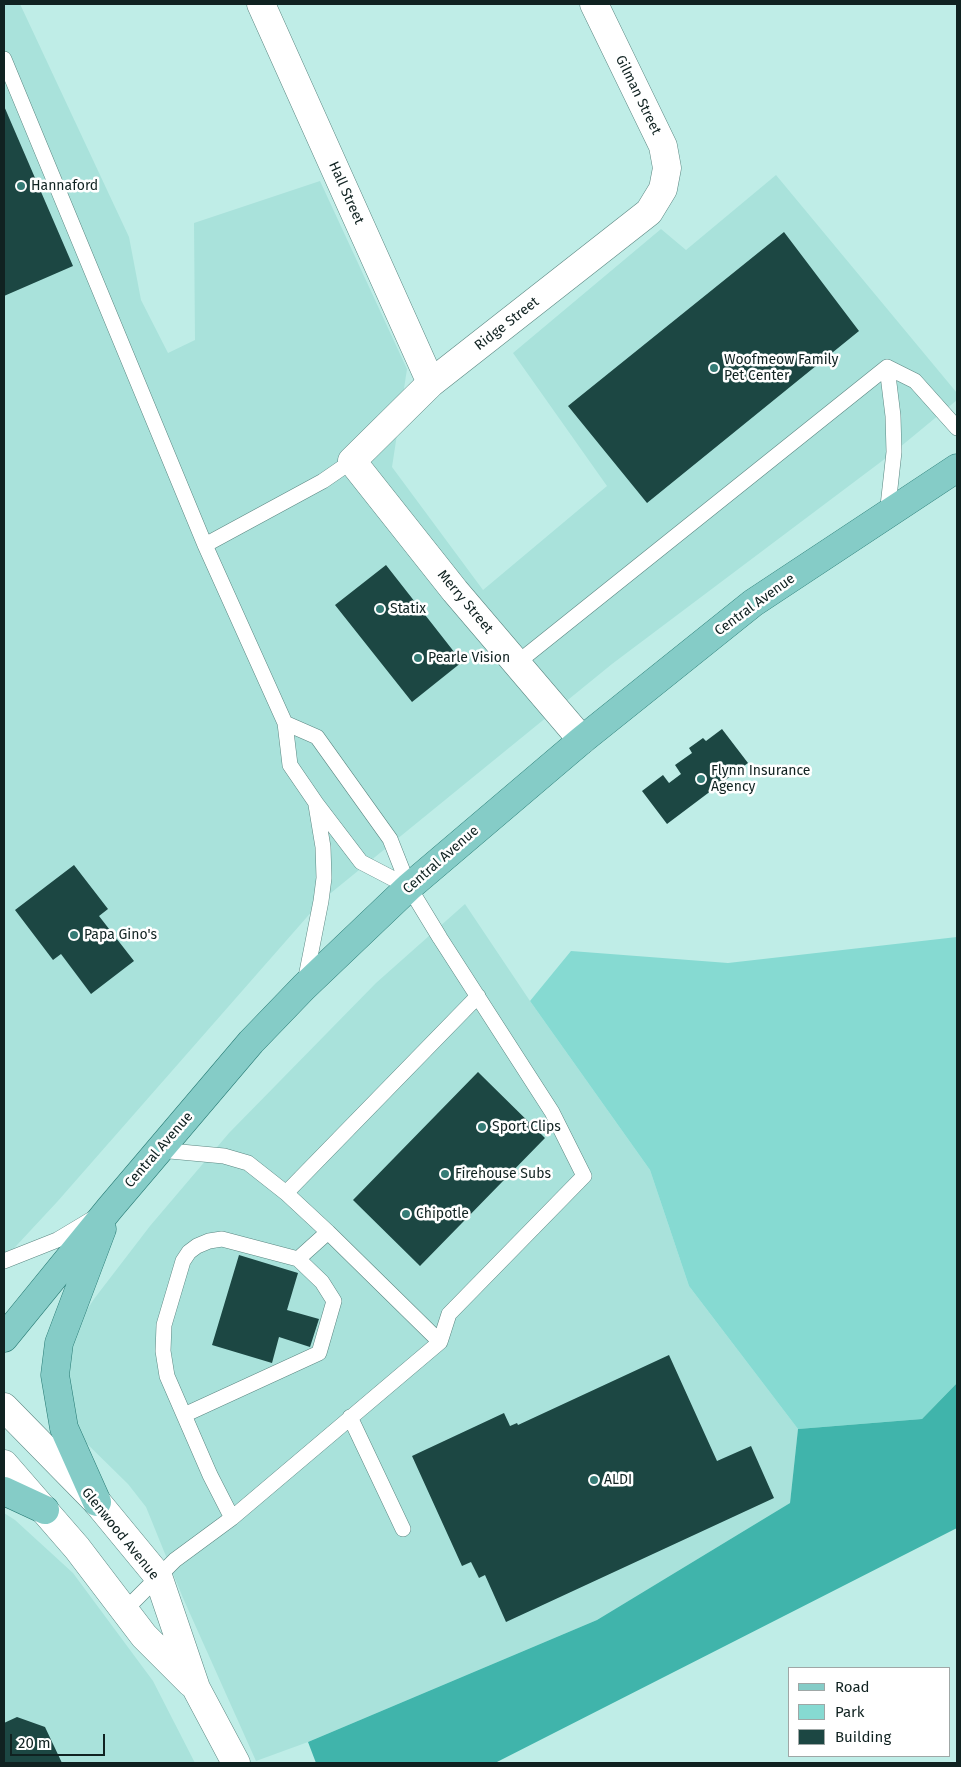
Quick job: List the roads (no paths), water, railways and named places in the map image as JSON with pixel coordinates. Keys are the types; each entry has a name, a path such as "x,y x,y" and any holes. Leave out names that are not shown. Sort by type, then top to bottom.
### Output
{"main road":[{"name":"Central Avenue","path":"4,1338 158,1150 220,1080 250,1042 304,987 409,887 582,740 753,603 957,468"},
{"path":"97,1502 64,1428 55,1375 59,1343 110,1208"},
{"path":"4,1491 45,1510"}],"street":[{"name":"Hall Street","path":"262,4 431,383"},
{"name":"Gilman Street","path":"594,4 663,146 667,168 663,190"},
{"name":"Ridge Street","path":"352,461 431,383 649,212 663,190"},
{"name":"Merry Street","path":"352,461 455,591 582,740"},
{"name":"Glenwood Avenue","path":"4,1406 97,1502 158,1576 196,1688 236,1763"},
{"name":"Glenwood Avenue","path":"4,1464 77,1548 144,1636 196,1688"}],"lane":[{"path":"4,58 205,545 285,723 290,765 361,862 409,887"},
{"path":"887,367 915,382 957,428"},
{"path":"887,367 893,416 894,452 887,514"},
{"path":"517,663 887,367"},
{"path":"205,545 323,481 352,461"},
{"path":"124,1610 175,1560 232,1518 440,1342 449,1314 584,1176 552,1112 409,887 390,839 317,736 285,723"},
{"path":"304,987 324,878 323,847 316,803"},
{"path":"286,1193 478,996"},
{"path":"158,1150 224,1156 248,1163 286,1193 328,1232 440,1342"},
{"path":"4,1261 57,1240 110,1208"},
{"path":"298,1259 328,1232"},
{"path":"184,1415 319,1353 334,1301 322,1282 298,1259 222,1240 210,1240 189,1252 179,1271 164,1325 163,1351 167,1376 210,1475 232,1518"},
{"path":"350,1417 403,1528"}],"place":[{"name":"Hannaford","path":"21,186"},
{"name":"Woofmeow Family Pet Center","path":"714,368"},
{"name":"Statix","path":"380,609"},
{"name":"Pearle Vision","path":"418,658"},
{"name":"Flynn Insurance Agency","path":"701,779"},
{"name":"Papa Gino's","path":"74,935"},
{"name":"Sport Clips","path":"482,1127"},
{"name":"Firehouse Subs","path":"445,1174"},
{"name":"Chipotle","path":"406,1214"},
{"name":"ALDI","path":"594,1480"}]}
